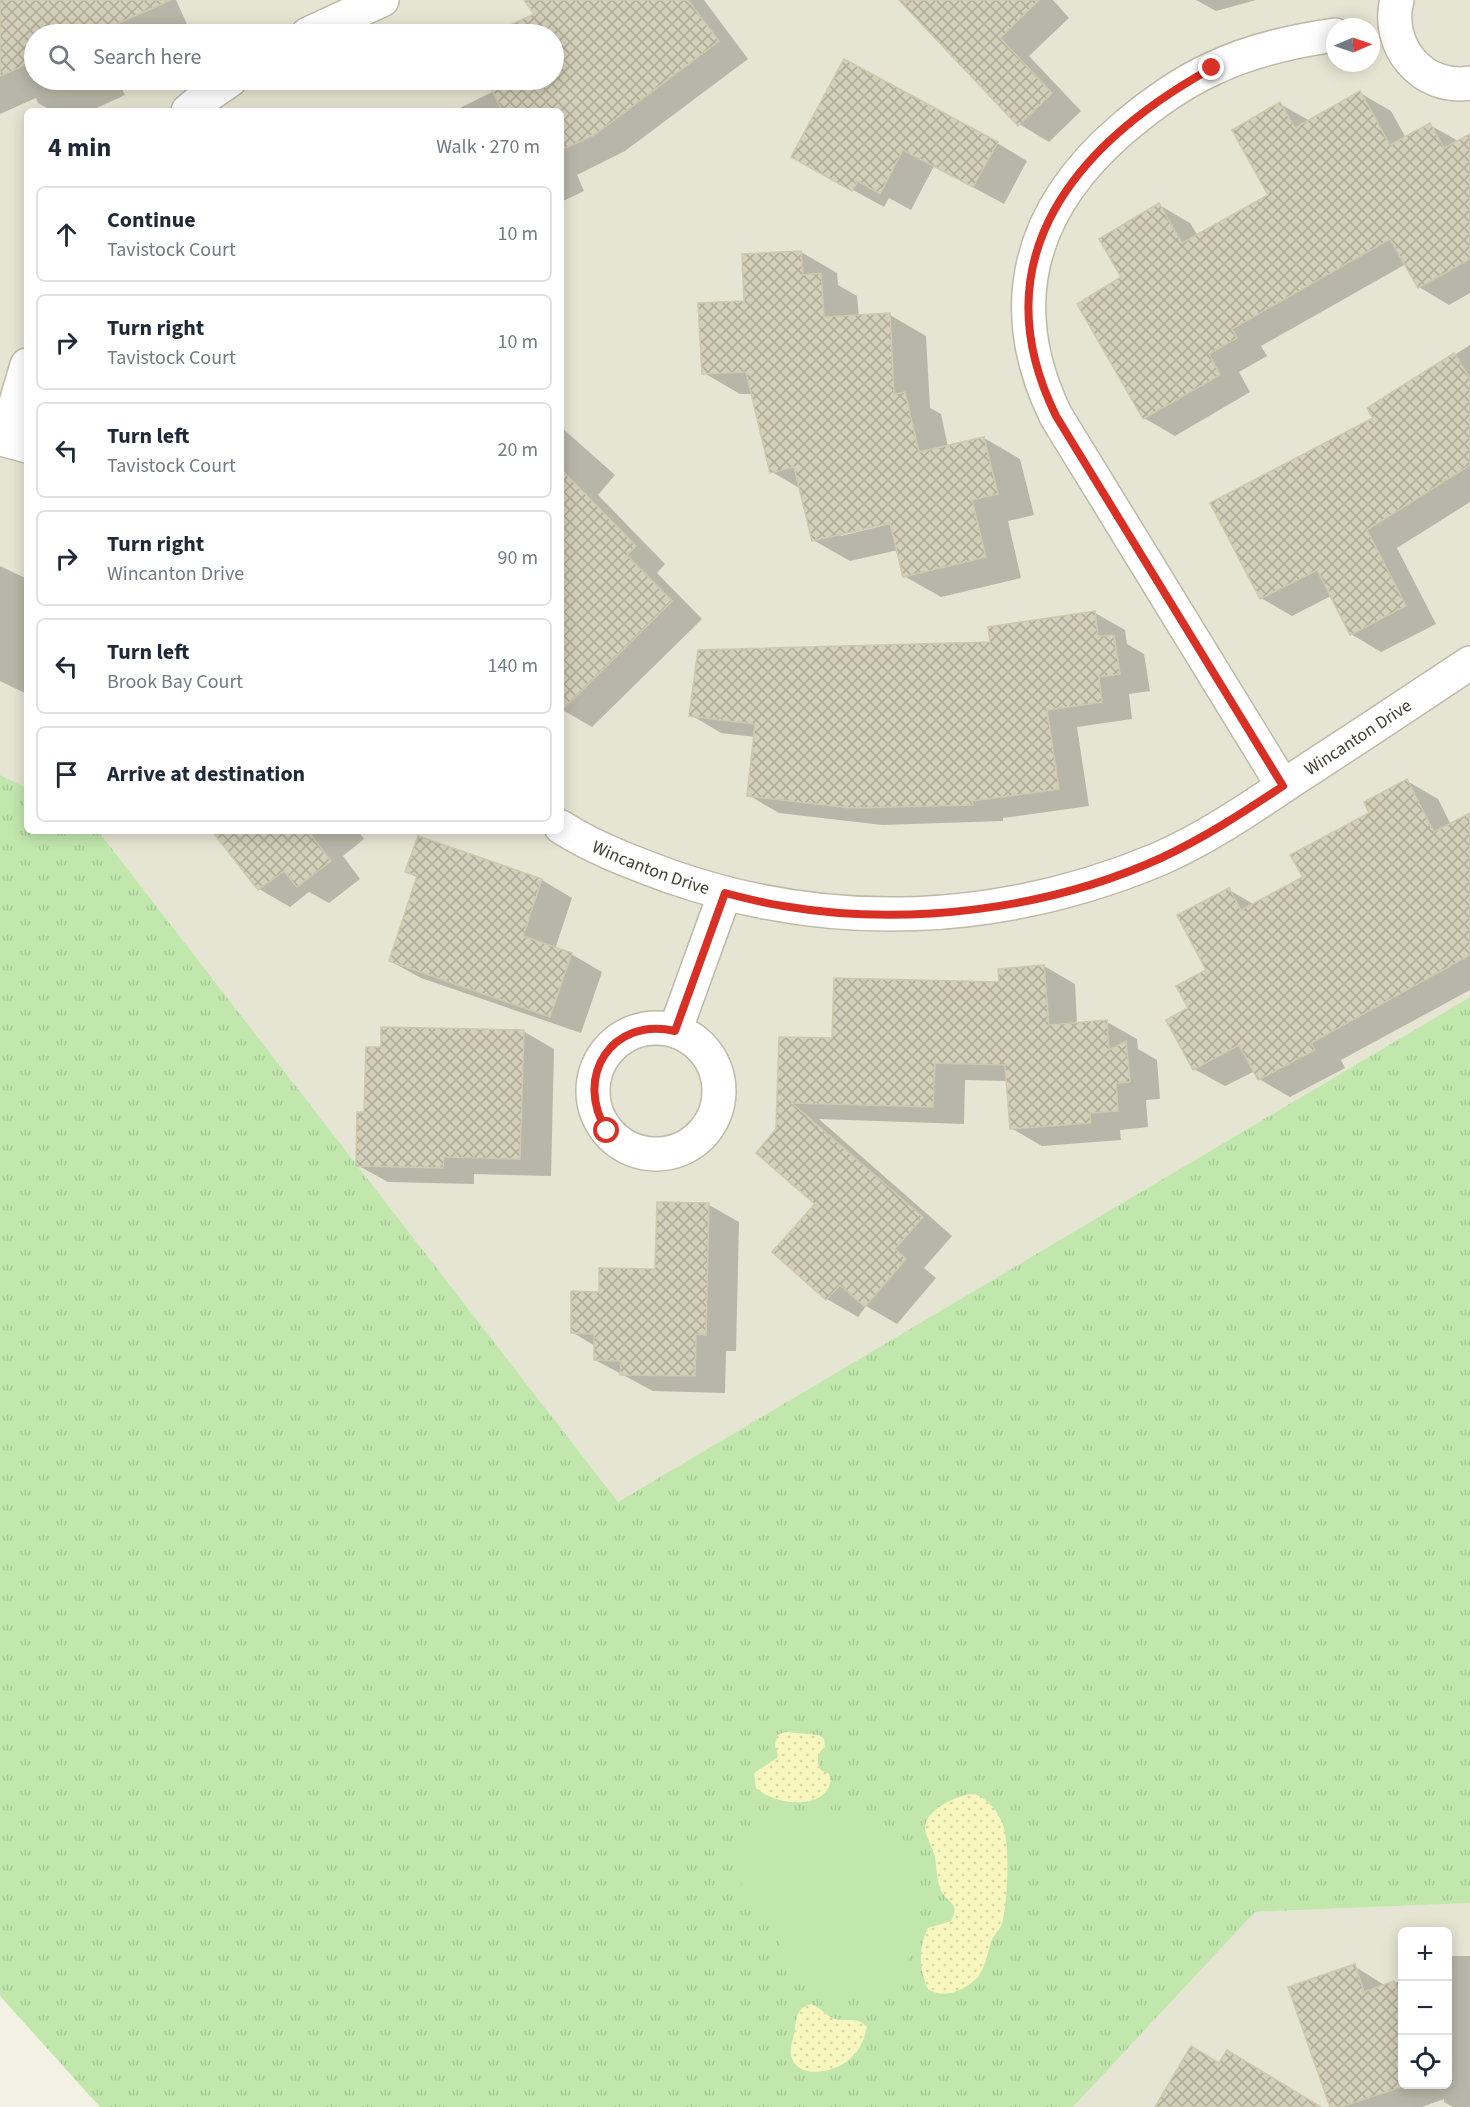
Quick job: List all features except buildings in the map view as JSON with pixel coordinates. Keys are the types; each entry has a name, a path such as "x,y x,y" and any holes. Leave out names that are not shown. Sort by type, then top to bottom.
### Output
{"street":[{"path":"330,24 382,0"},
{"path":"1388,19 1402,51 1419,70 1441,82 1470,83"},
{"path":"1283,786 1056,416 1037,372 1032,349 1029,302 1035,256 1052,212 1077,176 1106,143 1175,89 1212,68 1253,52 1295,41 1326,36"},
{"path":"191,108 215,90"},
{"path":"16,443 24,386"},
{"name":"Wincanton Drive","path":"564,828 635,864 708,889 783,906 860,914 937,914 1014,904 1089,885 1161,858 1229,822 1470,663"},
{"path":"675,1031 725,893"}],"shaded area":[{"path":"0,0 1470,0 1470,997 618,1502 100,834 564,834 564,108 24,108 24,787 0,775"},
{"path":"1470,1903 1470,2107 1073,2107 1255,1912"}],"green space":[{"path":"0,775 24,787 24,834 100,834 618,1502 1470,997 1470,1903 1255,1912 1073,2107 100,2107 0,1996"},
{"path":"830,1810 861,1819 890,1836 912,1860 919,1875 922,1901 905,1972 895,1992 884,1998 852,1999 830,1991 809,1978 785,1951 765,1915 745,1891 739,1877 737,1867 741,1847 746,1838 761,1824 770,1820"}],"sand":[{"path":"786,1732 819,1735 824,1739 825,1747 819,1755 818,1764 821,1770 829,1774 831,1780 827,1790 810,1801 786,1801 764,1794 756,1788 754,1773 777,1758 775,1746 777,1735"},
{"path":"972,1794 991,1805 1003,1825 1007,1846 1005,1906 1001,1926 992,1940 978,1977 961,1989 941,1994 928,1989 921,1967 921,1951 928,1928 951,1921 954,1907 939,1886 935,1857 925,1827 931,1815 943,1804"},
{"path":"811,2004 832,2018 856,2020 867,2027 861,2044 853,2056 836,2068 818,2072 801,2069 791,2056 797,2017 803,2007"}],"route":[{"path":"607,1131 600,1120 593,1096 596,1072 601,1061 608,1051 627,1035 650,1028 675,1031 725,893 783,906 860,914 937,914 1014,904 1089,885 1161,858 1229,822 1283,786 1056,416 1037,372 1029,326 1031,279 1042,233 1052,212 1077,176 1106,143 1139,115 1175,89 1212,68"}]}
